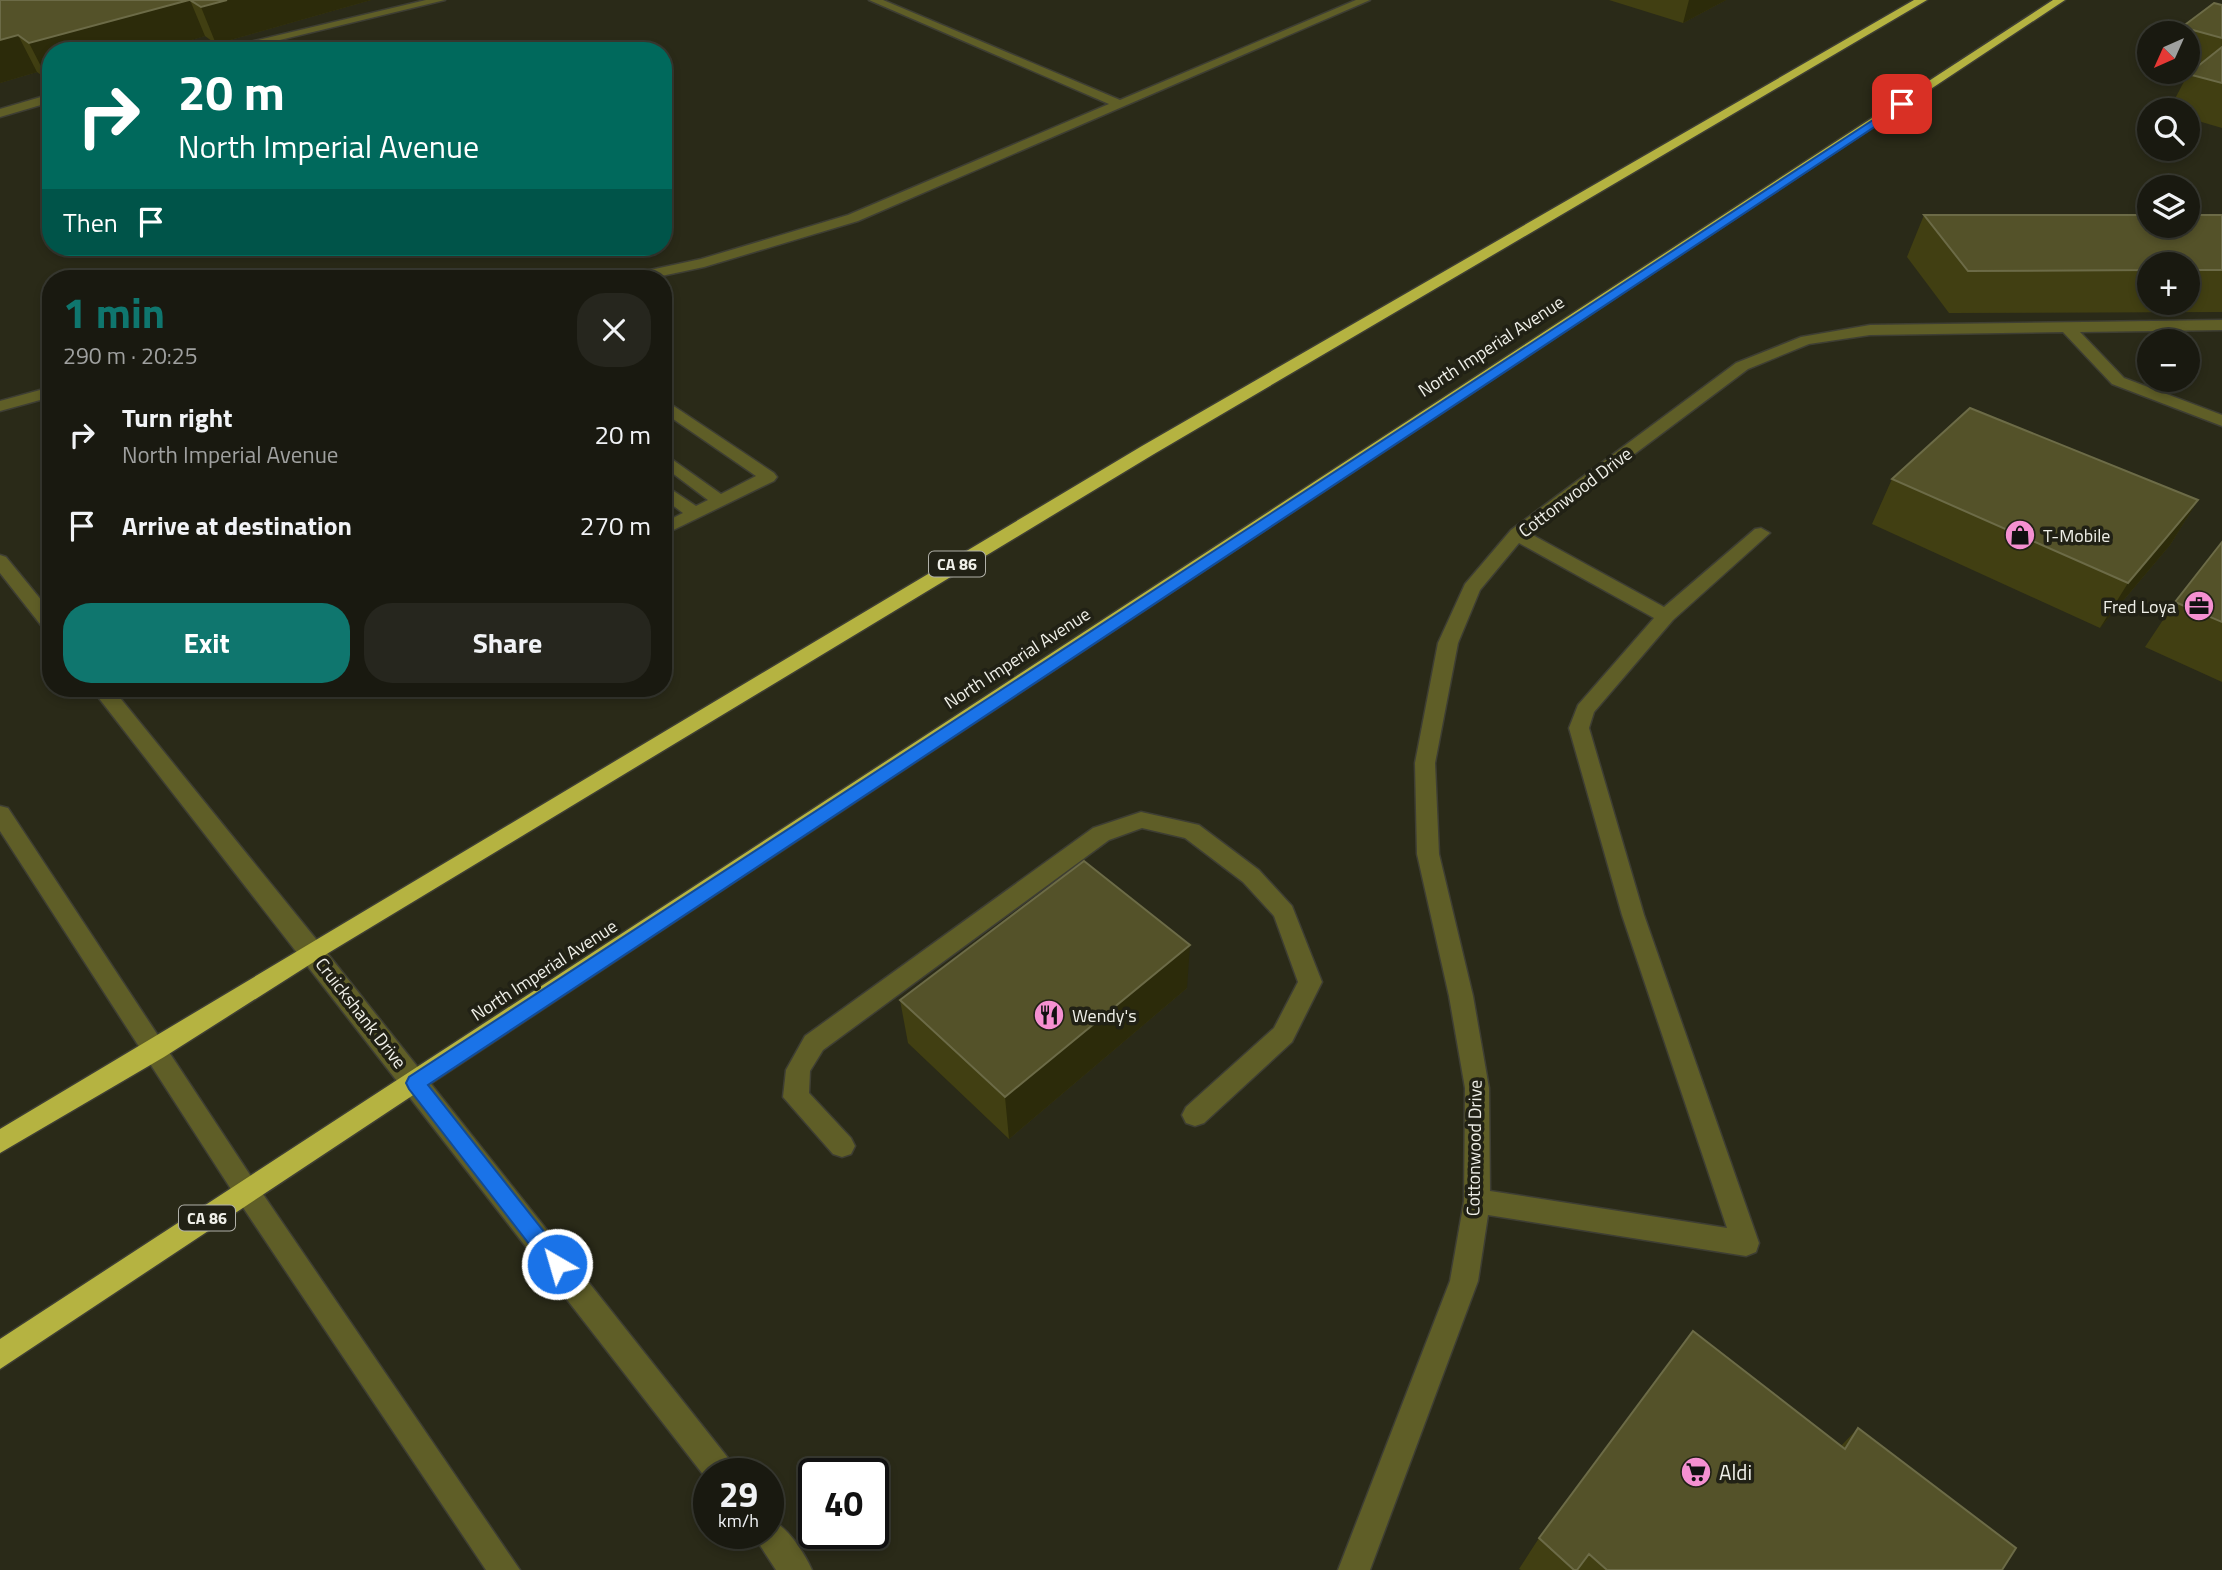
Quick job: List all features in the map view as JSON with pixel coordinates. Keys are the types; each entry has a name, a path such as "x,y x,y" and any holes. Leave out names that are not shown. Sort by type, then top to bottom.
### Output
{"highway":[{"name":"CA 86","path":"0,1142 155,1050 312,951 1148,450 1922,0"},
{"name":"North Imperial Avenue","path":"0,1354 2060,0"}],"street":[{"path":"257,42 440,0"},
{"path":"874,0 1121,105"},
{"path":"669,270 728,257 853,218 1364,0"},
{"path":"0,113 42,101"},
{"name":"Cottonwood Drive","path":"1354,1570 1464,1281 1477,1201 1477,1088 1428,854 1425,763 1448,643 1472,588 1517,534 1742,366 1806,340 1870,330 2222,325"},
{"path":"2066,326 2118,382 2222,421"},
{"path":"0,406 42,394"},
{"path":"672,410 768,477 672,526"},
{"path":"672,465 720,501"},
{"path":"672,496 695,514"},
{"path":"1477,1201 1746,1243 1633,915 1579,728 1585,710 1666,616 1761,533"},
{"path":"1517,534 1666,616"},
{"path":"0,561 42,614"},
{"name":"Cruickshank Drive","path":"108,697 312,951 709,1458"},
{"path":"0,814 247,1192 504,1570"},
{"path":"842,1146 796,1097 798,1070 814,1044 1101,834 1141,820 1191,831 1251,876 1284,912 1310,982 1283,1035 1195,1115"},
{"path":"780,1549 796,1570"}],"shaded area":[{"path":"0,0 2222,0 2222,1570 0,1570"}],"building":[{"path":"0,0 189,0 29,43 18,35 0,40"},
{"path":"190,0 227,0 201,7"},
{"path":"2214,3 2222,5 2222,38 2200,32 2200,21 2190,21"},
{"path":"2222,47 2222,83 2200,77 2200,64"},
{"path":"1924,215 2137,215 2137,238 2200,238 2200,215 2222,215 2222,270 2200,270 2200,252 2137,252 2137,270 1968,271"},
{"path":"1970,408 2198,500 2128,583 1892,479"},
{"path":"2222,542 2222,622 2175,602"},
{"name":"Wendy's","path":"1084,861 1190,945 1005,1097 900,1000"},
{"name":"Aldi","path":"1693,1331 1845,1449 1858,1428 2016,1548 2002,1570 1607,1570 1589,1554 1577,1570 1574,1570 1539,1538"}],"place":[{"name":"T-Mobile","path":"2020,535"},
{"name":"Fred Loya","path":"2199,606"},
{"name":"Wendy's","path":"1049,1015"},
{"name":"Aldi","path":"1696,1472"}],"route":[{"path":"557,1264 416,1083 1902,104"}]}
